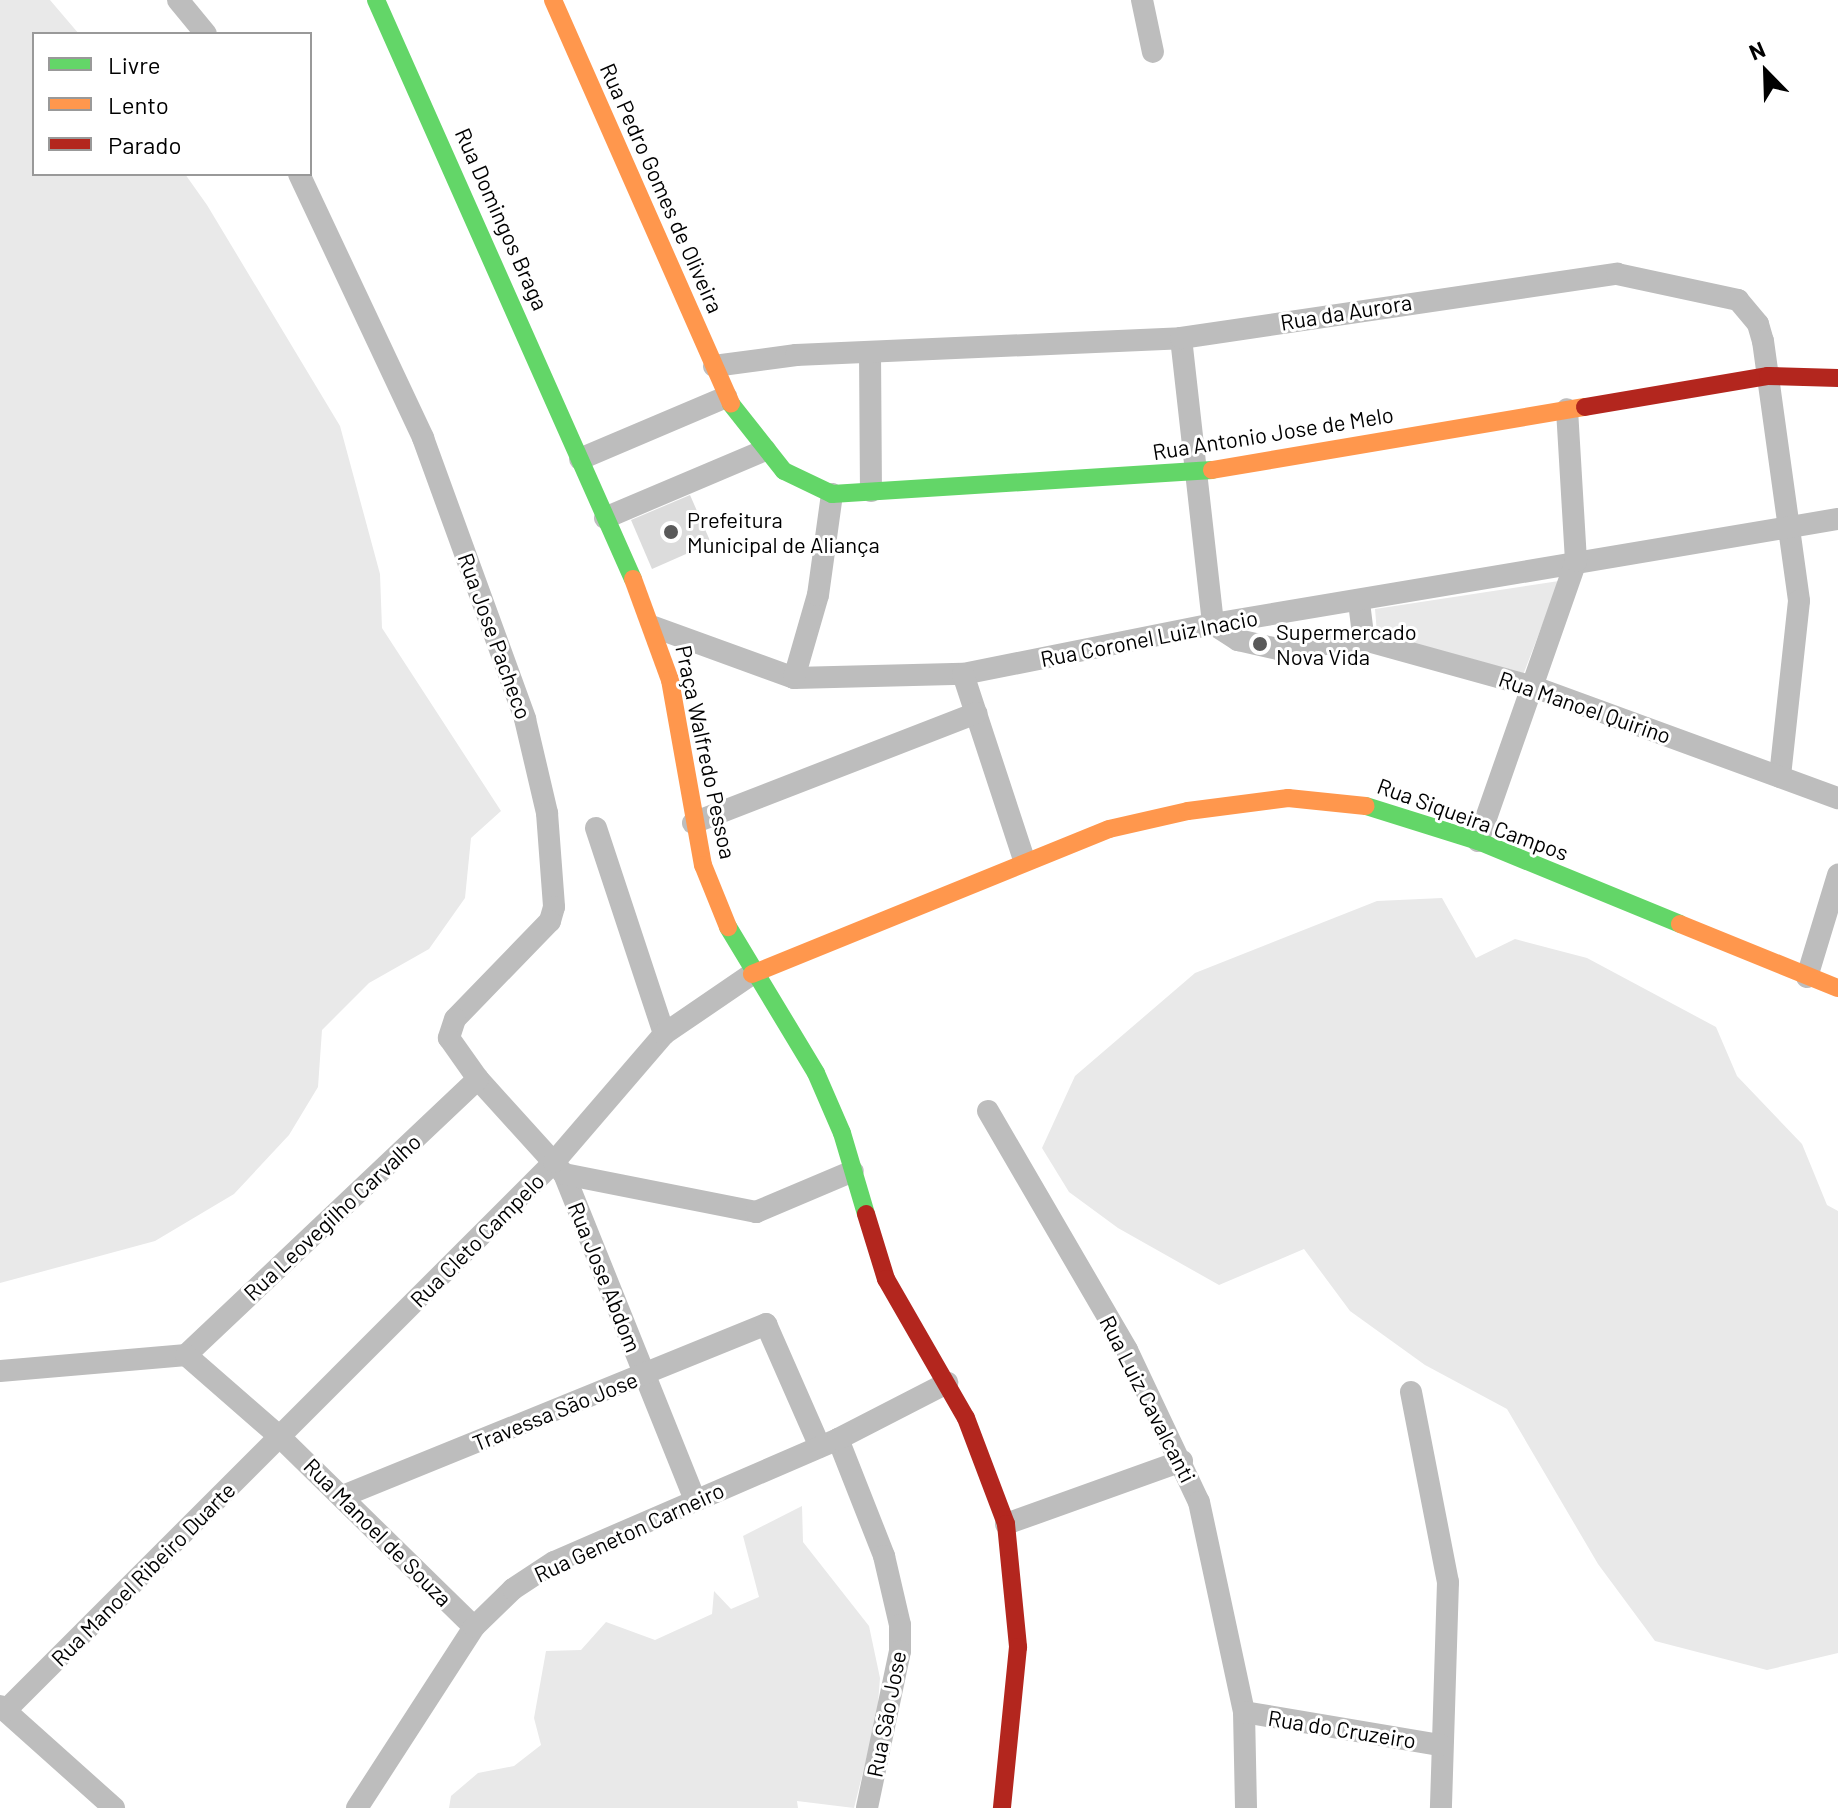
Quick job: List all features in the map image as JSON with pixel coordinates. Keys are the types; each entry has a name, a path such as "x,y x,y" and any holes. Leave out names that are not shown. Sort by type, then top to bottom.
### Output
{"street":[{"path":"178,0 204,32"},
{"name":"Rua Domingos Braga","path":"376,0 580,459"},
{"name":"Rua Pedro Gomes de Oliveira","path":"553,0 726,397"},
{"path":"1142,0 1153,52"},
{"name":"Rua Jose Pacheco","path":"300,176 423,438 539,768 554,907 541,933 449,1029 452,1046 478,1079"},
{"name":"Rua da Aurora","path":"714,366 796,355 1181,338 1617,274 1676,283 1738,300 1758,324 1791,526 1798,629 1780,777"},
{"path":"1181,338 1213,624 1238,640 1278,649 1364,640 1359,602"},
{"path":"870,352 871,491"},
{"path":"1768,376 1838,378"},
{"name":"Rua Antonio Jose de Melo","path":"832,494 1194,473 1768,376"},
{"path":"580,459 726,397 784,471 832,494 818,595 794,678"},
{"path":"1478,841 1576,561 1567,409"},
{"path":"605,518 765,450"},
{"name":"Praça Walfredo Pessoa","path":"580,459 654,627 670,680 693,823 703,865 752,974 816,1073 842,1133 886,1279 947,1383 988,1468 1006,1524 1018,1647 1002,1808"},
{"name":"Rua Coronel Luiz Inacio","path":"654,627 794,678 963,674 1213,624 1359,602 1576,561 1838,519"},
{"name":"Rua Manoel Quirino","path":"1364,640 1534,687 1838,798"},
{"path":"963,674 1024,859"},
{"path":"693,823 976,713"},
{"name":"Rua Siqueira Campos","path":"752,974 1024,859 1109,829 1188,811 1288,798 1356,803 1478,841 1838,988"},
{"path":"596,828 664,1034"},
{"path":"1807,977 1838,875"},
{"name":"Rua Cleto Campelo","path":"281,1438 559,1168 664,1034 752,974"},
{"name":"Rua Jose Abdom","path":"478,1079 559,1168 694,1498"},
{"name":"Rua Leovegilho Carvalho","path":"186,1355 478,1079"},
{"name":"Rua Luiz Cavalcanti","path":"988,1111 1127,1350 1182,1461 1209,1538 1244,1712 1246,1808"},
{"path":"559,1168 756,1212 853,1171"},
{"name":"Travessa São Jose","path":"343,1496 766,1324"},
{"name":"Rua São Jose","path":"766,1324 884,1556 900,1625 895,1681 867,1808"},
{"path":"0,1371 186,1355"},
{"name":"Rua Manoel de Souza","path":"186,1355 343,1496 474,1627"},
{"name":"Rua Geneton Carneiro","path":"357,1808 474,1627 513,1589 554,1562 694,1498 829,1443 947,1383"},
{"path":"1411,1392 1448,1582 1440,1745 1441,1808"},
{"name":"Rua Manoel Ribeiro Duarte","path":"3,1709 281,1438"},
{"path":"1006,1524 1182,1461"},
{"path":"3,1709 107,1806"},
{"name":"Rua do Cruzeiro","path":"1244,1712 1440,1745"}],"shaded area":[{"path":"0,0 50,0 77,32 32,32 32,176 186,176 340,426 380,574 382,628 501,811 471,838 465,898 429,949 369,983 322,1030 318,1087 289,1135 234,1194 155,1241 0,1283"},
{"path":"1559,581 1523,675 1377,633 1375,609"},
{"path":"1442,898 1476,958 1515,939 1587,958 1716,1027 1737,1076 1802,1144 1827,1205 1838,1211 1838,1653 1767,1670 1655,1641 1598,1564 1507,1409 1425,1365 1350,1311 1304,1249 1219,1285 1118,1228 1069,1192 1042,1148 1075,1076 1195,973 1377,901"},
{"path":"802,1506 803,1542 869,1626 880,1678 877,1716 854,1808 797,1801 798,1808 449,1808 451,1796 478,1773 514,1766 541,1745 534,1718 546,1651 581,1650 606,1622 655,1640 712,1614 714,1591 731,1609 759,1597 743,1536"}],"building":[{"name":"Prefeitura Municipal de Aliança","path":"690,495 711,543 652,569 631,520"}],"traffic: fast":[{"path":"376,0 633,579"},
{"path":"731,404 784,471 832,494 1212,470"},
{"path":"1366,806 1478,841 1680,924"},
{"path":"728,927 816,1073 842,1133 866,1214"}],"traffic: slow":[{"path":"553,0 731,404"},
{"path":"1212,470 1585,407"},
{"path":"633,579 670,680 703,865 728,927"},
{"path":"752,974 1109,829 1188,811 1288,798 1366,806"},
{"path":"1680,924 1838,988"}],"traffic: jam":[{"path":"1585,407 1768,376 1838,378"},
{"path":"866,1214 886,1279 966,1418 1006,1524 1018,1647 1002,1808"}],"place":[{"name":"Prefeitura Municipal de Aliança","path":"671,532"},
{"name":"Supermercado Nova Vida","path":"1260,644"}]}
